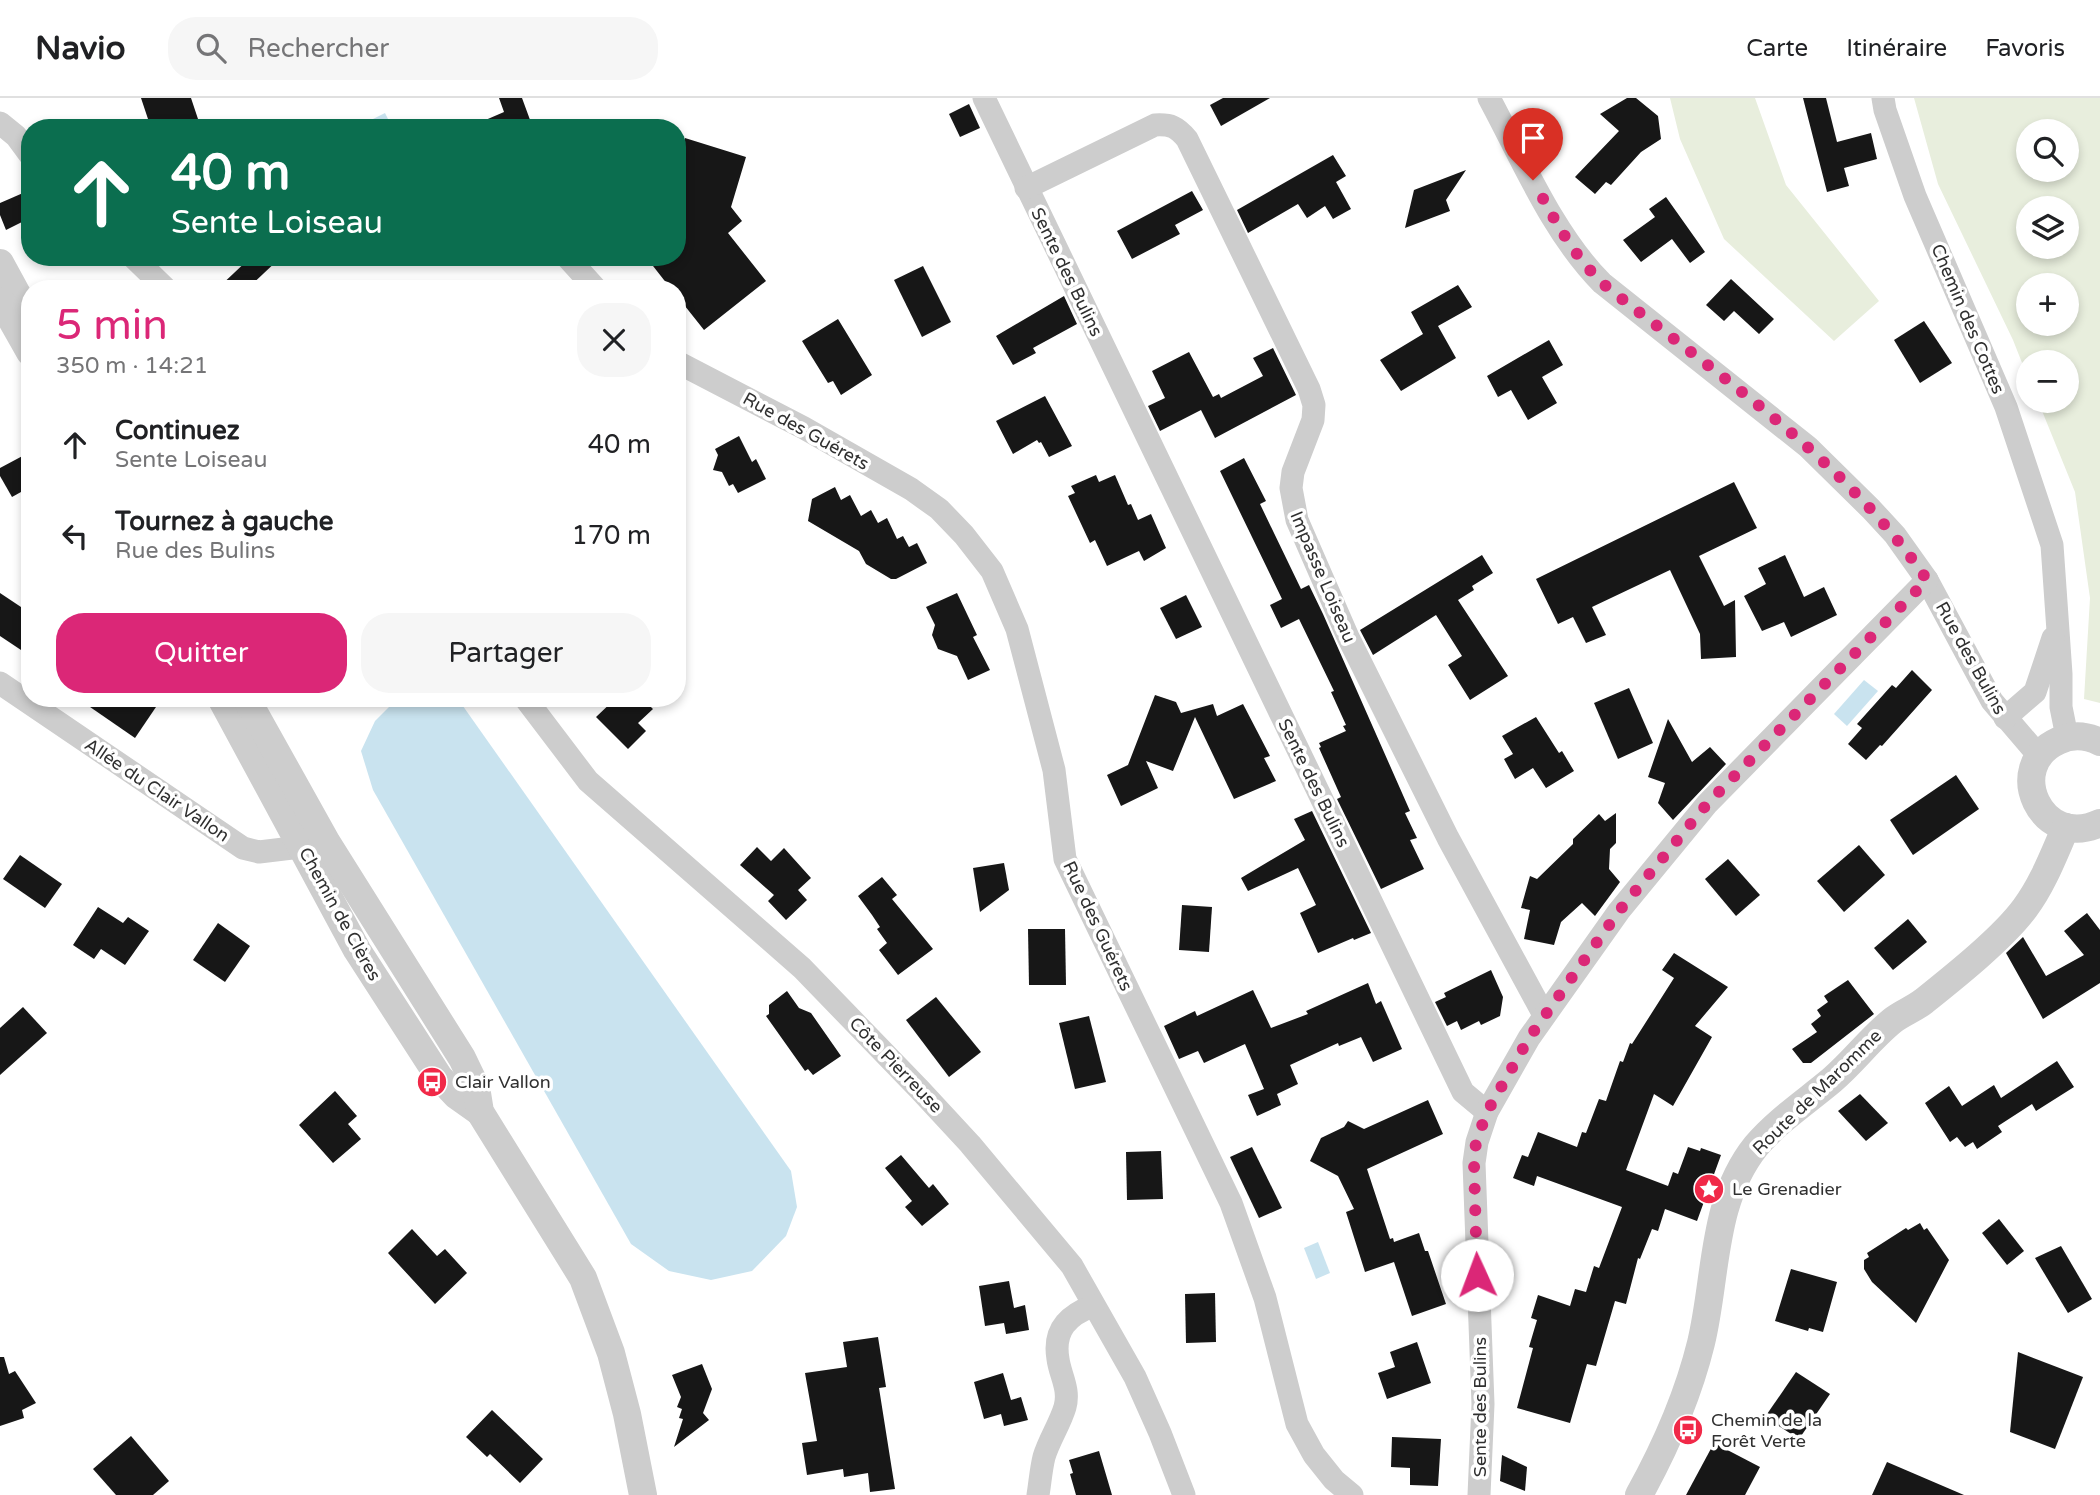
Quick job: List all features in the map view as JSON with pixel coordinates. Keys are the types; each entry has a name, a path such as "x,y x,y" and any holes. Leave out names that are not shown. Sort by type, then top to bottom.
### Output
{"street":[{"name":"Sente des Bulins","path":"984,98 1463,1092 1487,1112 1476,1142 1474,1163 1482,1404 1479,1495"},
{"name":"Rue des Bulins","path":"1489,98 1556,224 1581,262 1602,283 1808,447 1871,509 1927,580 1992,701 2039,756"},
{"name":"Chemin des Cottes","path":"1883,98 1915,196 2006,407 2052,545 2061,707 2067,737"},
{"path":"0,123 21,143"},
{"name":"Impasse Loiseau","path":"1026,188 1155,125 1168,124 1178,127 1187,139 1309,389 1314,405 1313,420 1293,472 1291,488 1297,520 1348,637 1448,838 1544,1015"},
{"path":"0,263 21,302"},
{"path":"142,266 157,280"},
{"path":"576,266 588,280"},
{"path":"0,299 21,336"},
{"name":"Rue des Guérets","path":"686,367 804,428 911,489 939,509 964,535 992,571 1017,629 1054,770 1065,859 1231,1203 1265,1298 1297,1424 1314,1455 1352,1495"},
{"path":"1487,1112 1544,1015 1619,911 1707,804 1927,580"},
{"name":"Chemin des Cottes","path":"2005,718 2035,692 2057,625"},
{"name":"Allée du Clair Vallon","path":"0,683 21,697"},
{"name":"Allée du Clair Vallon","path":"35,707 243,848 259,852 315,845"},
{"name":"Chemin de Clères","path":"227,707 315,845"},
{"name":"Chemin de Clères","path":"250,707 315,845 357,950 439,1077 456,1095 480,1112 583,1278 611,1353 627,1414 643,1495"},
{"name":"Côte Pierreuse","path":"532,707 588,781 802,968 970,1144 1072,1265 1135,1377 1184,1495"},
{"path":"2090,829 2046,817 2034,799 2031,776 2039,756 2052,744 2067,737 2088,737 2100,742"},
{"name":"Route de Maromme","path":"1639,1495 1675,1420 1697,1359 1725,1207 1737,1175 1756,1146 1847,1066 1862,1048 1894,1019 1921,1003 2016,919 2035,892 2090,829"},
{"path":"1038,1495 1044,1457 1066,1404 1066,1384 1058,1359 1057,1342 1063,1324 1074,1312 1093,1306"}],"green space":[{"path":"1670,98 1755,98 1786,185 1879,301 1834,341 1724,239 1680,139"},
{"path":"1914,98 2100,98 2100,703 2084,699 2090,598 2075,492 2043,413 2079,413 2079,350 2017,350 1938,184"}],"water":[{"path":"385,113 388,119 373,119"},
{"path":"1864,680 1878,691 1847,726 1834,714"},
{"path":"389,707 464,707 791,1171 797,1207 786,1236 752,1271 711,1280 669,1271 631,1244 373,790 361,751 375,721"},
{"path":"1318,1242 1330,1273 1316,1279 1304,1248"}],"building":[{"path":"141,98 191,98 198,119 148,119"},
{"path":"499,98 522,98 530,119 488,119 504,112"},
{"path":"1223,98 1270,98 1221,126 1210,105"},
{"path":"1627,98 1636,98 1658,116 1661,139 1641,152 1611,185 1606,182 1595,194 1575,177 1619,131 1600,114"},
{"path":"1803,98 1826,98 1837,142 1871,133 1877,159 1844,168 1849,186 1827,192"},
{"path":"969,104 980,128 960,137 949,114"},
{"path":"686,138 746,157 731,207 742,221 728,233 766,281 704,330 686,307 686,280 664,280 653,266 686,266"},
{"path":"1333,155 1346,176 1336,182 1351,209 1333,219 1325,206 1307,218 1298,204 1248,233 1237,210"},
{"path":"1466,170 1446,200 1450,211 1405,228 1414,190"},
{"path":"1192,191 1203,210 1175,225 1180,234 1132,259 1117,231"},
{"path":"21,194 21,222 6,230 0,215 0,203"},
{"path":"1666,197 1705,252 1690,263 1672,239 1641,262 1623,240 1655,217 1649,209"},
{"path":"241,266 271,266 257,280 227,280"},
{"path":"923,266 951,322 922,337 894,280"},
{"path":"1731,279 1774,319 1759,334 1734,311 1724,321 1706,305"},
{"path":"1458,285 1472,307 1438,326 1456,358 1401,391 1380,360 1423,334 1411,312"},
{"path":"1064,296 1077,324 1033,348 1036,353 1013,365 996,336"},
{"path":"838,319 872,375 841,395 833,381 828,383 802,341"},
{"path":"1924,321 1952,363 1920,383 1894,340"},
{"path":"1549,340 1563,365 1542,377 1557,403 1528,420 1511,390 1498,397 1487,376"},
{"path":"1273,348 1296,395 1215,438 1201,410 1160,431 1148,406 1165,398 1152,371 1189,352 1213,397 1219,394 1221,398 1263,376 1253,358"},
{"path":"1045,396 1072,446 1049,457 1041,442 1037,440 1013,454 996,421"},
{"path":"739,436 752,462 756,459 766,479 738,493 733,484 729,486 722,472 713,470 718,455 715,449"},
{"path":"21,457 21,492 12,497 0,476 0,468"},
{"path":"1244,458 1266,501 1260,504 1301,589 1309,585 1323,614 1410,811 1405,813 1417,838 1410,840 1424,869 1381,889 1337,799 1341,797 1319,748 1319,743 1346,731 1343,726 1346,725 1331,692 1334,691 1299,619 1281,628 1270,605 1282,599 1220,471"},
{"path":"1096,475 1099,482 1115,475 1138,520 1151,514 1166,548 1144,561 1139,551 1107,566 1095,540 1090,543 1068,496 1075,493 1071,486"},
{"path":"1734,482 1757,528 1699,556 1724,606 1735,600 1736,657 1701,659 1700,634 1670,570 1592,607 1606,635 1586,643 1573,617 1558,624 1536,579"},
{"path":"835,487 841,500 850,495 861,516 871,510 878,523 887,518 897,539 903,536 909,547 917,543 927,563 891,579 866,564 859,551 808,521 812,499"},
{"path":"1482,555 1493,573 1472,586 1474,590 1458,600 1508,676 1470,700 1448,665 1462,656 1436,615 1373,655 1360,630"},
{"path":"1785,555 1804,597 1824,587 1837,615 1791,637 1784,622 1762,631 1744,596 1766,584 1758,568"},
{"path":"0,593 21,607 21,650 0,636"},
{"path":"957,593 977,635 973,637 990,670 968,680 957,656 938,649 932,635 935,625 926,607"},
{"path":"1186,595 1202,627 1176,639 1160,608"},
{"path":"1912,670 1932,690 1866,760 1848,744 1862,728 1857,724 1892,685 1896,688"},
{"path":"1629,688 1653,743 1618,759 1594,703"},
{"path":"1155,695 1176,702 1181,713 1213,704 1217,716 1243,704 1270,756 1264,758 1276,781 1234,799 1195,717 1173,771 1146,761 1158,788 1121,806 1107,775 1128,765"},
{"path":"90,707 156,707 135,738"},
{"path":"607,707 653,709 638,723 646,731 628,749 596,717"},
{"path":"1536,717 1574,771 1546,788 1533,768 1515,779 1504,759 1513,754 1502,736"},
{"path":"1668,719 1692,762 1710,747 1726,764 1673,820 1658,803 1665,783 1648,777"},
{"path":"1956,775 1979,809 1913,855 1890,820"},
{"path":"1312,811 1371,933 1318,953 1300,913 1316,905 1298,868 1248,891 1241,878 1305,840 1294,819"},
{"path":"1616,813 1616,843 1610,849 1609,869 1620,882 1595,916 1582,903 1561,922 1554,945 1524,939 1530,910 1521,908 1530,876 1537,879 1599,814 1605,821"},
{"path":"1859,845 1885,875 1844,912 1817,881"},
{"path":"757,847 771,861 784,848 811,878 798,890 807,900 786,920 768,901 774,895 740,865"},
{"path":"20,855 62,884 45,908 3,879"},
{"path":"1728,859 1760,895 1736,916 1705,879"},
{"path":"1004,863 1009,890 980,912 973,868"},
{"path":"882,877 897,895 892,899 933,949 898,975 879,950 887,943 877,929 880,927 858,896"},
{"path":"1182,905 1212,907 1209,952 1179,950"},
{"path":"98,907 123,923 128,917 149,931 125,965 101,949 94,959 73,945"},
{"path":"2087,913 2100,930 2100,983 2043,1019 2006,953 2023,937 2046,976 2084,955 2064,931"},
{"path":"1908,919 1927,942 1893,970 1874,948"},
{"path":"218,923 250,946 225,982 193,960"},
{"path":"1028,929 1065,929 1066,985 1029,985"},
{"path":"1674,953 1728,987 1695,1026 1712,1037 1673,1106 1654,1094 1626,1170 1668,1186 1673,1172 1678,1174 1688,1147 1721,1155 1697,1221 1665,1209 1658,1231 1652,1229 1640,1259 1638,1258 1626,1304 1615,1301 1596,1366 1587,1364 1570,1423 1517,1408 1533,1348 1529,1347 1537,1320 1531,1318 1538,1295 1570,1306 1575,1289 1586,1292 1594,1266 1599,1268 1622,1207 1537,1176 1534,1186 1513,1178 1522,1155 1528,1157 1538,1132 1577,1147 1582,1132 1586,1133 1599,1099 1606,1101 1620,1061 1623,1062 1630,1043 1632,1044 1674,978 1662,970"},
{"path":"1491,970 1503,997 1500,1016 1481,1025 1479,1021 1461,1030 1457,1021 1447,1026 1435,1002 1446,997 1444,993"},
{"path":"1848,980 1874,1014 1811,1063 1803,1063 1792,1049 1817,1032 1811,1024 1821,1016 1817,1010 1828,1002 1824,996"},
{"path":"1368,983 1376,1004 1381,1001 1402,1049 1373,1062 1361,1037 1339,1046 1338,1043 1290,1065 1298,1084 1277,1094 1281,1105 1257,1116 1248,1095 1264,1089 1245,1044 1204,1063 1198,1051 1179,1059 1164,1026 1195,1011 1197,1016 1253,990 1271,1028 1308,1014 1306,1011"},
{"path":"787,991 799,1008 811,1013 841,1056 813,1075 808,1069 805,1071 766,1016 769,1014 769,1005"},
{"path":"936,997 981,1052 949,1077 906,1020"},
{"path":"23,1007 47,1033 0,1075 0,1028"},
{"path":"1089,1016 1106,1082 1075,1089 1059,1023"},
{"path":"2057,1061 2074,1087 2036,1111 2032,1104 1998,1126 2002,1132 1977,1149 1973,1142 1965,1147 1957,1137 1950,1142 1925,1103 1949,1086 1962,1106 1994,1085 2001,1098"},
{"path":"335,1091 357,1116 348,1124 361,1139 333,1163 299,1125"},
{"path":"1860,1094 1888,1123 1866,1141 1838,1111"},
{"path":"1428,1100 1443,1134 1367,1169 1390,1239 1393,1238 1394,1242 1419,1233 1446,1304 1412,1316 1394,1262 1365,1272 1346,1212 1354,1209 1338,1176 1310,1161 1321,1138 1344,1127 1348,1121 1364,1129"},
{"path":"1252,1147 1282,1208 1259,1218 1230,1157"},
{"path":"1161,1151 1163,1199 1127,1200 1126,1152"},
{"path":"901,1155 929,1188 933,1184 949,1204 922,1226 905,1207 912,1201 885,1168"},
{"path":"1999,1219 2024,1251 2007,1265 1982,1233"},
{"path":"1920,1223 1924,1230 1927,1228 1949,1260 1916,1323 1872,1282 1864,1269 1864,1260 1869,1257 1867,1253 1906,1228 1908,1230"},
{"path":"412,1229 437,1256 445,1249 467,1273 435,1304 388,1253"},
{"path":"2061,1246 2092,1299 2068,1313 2035,1258"},
{"path":"1791,1269 1837,1282 1823,1332 1809,1328 1808,1331 1775,1321"},
{"path":"1009,1281 1014,1308 1025,1305 1029,1330 1006,1334 1004,1323 985,1326 979,1286"},
{"path":"1215,1293 1216,1342 1186,1343 1185,1294"},
{"path":"878,1337 886,1387 879,1388 895,1489 870,1492 868,1473 844,1477 843,1469 807,1475 802,1443 817,1441 805,1373 847,1367 843,1342"},
{"path":"1417,1342 1431,1383 1387,1399 1378,1373 1395,1367 1390,1352"},
{"path":"2018,1352 2083,1377 2055,1449 2010,1432"},
{"path":"0,1357 4,1357 9,1374 15,1371 36,1403 22,1410 24,1418 0,1426"},
{"path":"702,1364 712,1389 703,1413 709,1420 674,1447 683,1419 679,1418 682,1409 677,1407 681,1397 672,1375"},
{"path":"1796,1372 1830,1394 1799,1439 1765,1417"},
{"path":"1003,1373 1011,1400 1021,1397 1028,1420 1004,1426 1001,1414 984,1419 974,1382"},
{"path":"492,1410 543,1459 520,1483 490,1454 487,1457 466,1437"},
{"path":"131,1436 169,1481 153,1495 116,1495 93,1469"},
{"path":"1392,1437 1441,1439 1438,1486 1410,1485 1410,1468 1391,1467"},
{"path":"1714,1443 1760,1467 1745,1495 1686,1495"},
{"path":"1099,1451 1112,1495 1076,1495 1069,1460"},
{"path":"1502,1455 1527,1467 1525,1491 1500,1481"},
{"path":"1887,1462 1964,1495 1872,1495"}],"place":[{"name":"Clair Vallon","path":"432,1082"},
{"name":"Le Grenadier","path":"1709,1189"},
{"name":"Chemin de la Forêt Verte","path":"1688,1430"}],"route":[{"path":"1477,1275 1474,1163 1476,1142 1487,1112 1529,1038 1619,911 1707,804 1927,580 1914,560 1871,509 1808,447 1602,283 1581,262 1556,224 1533,180"}]}
